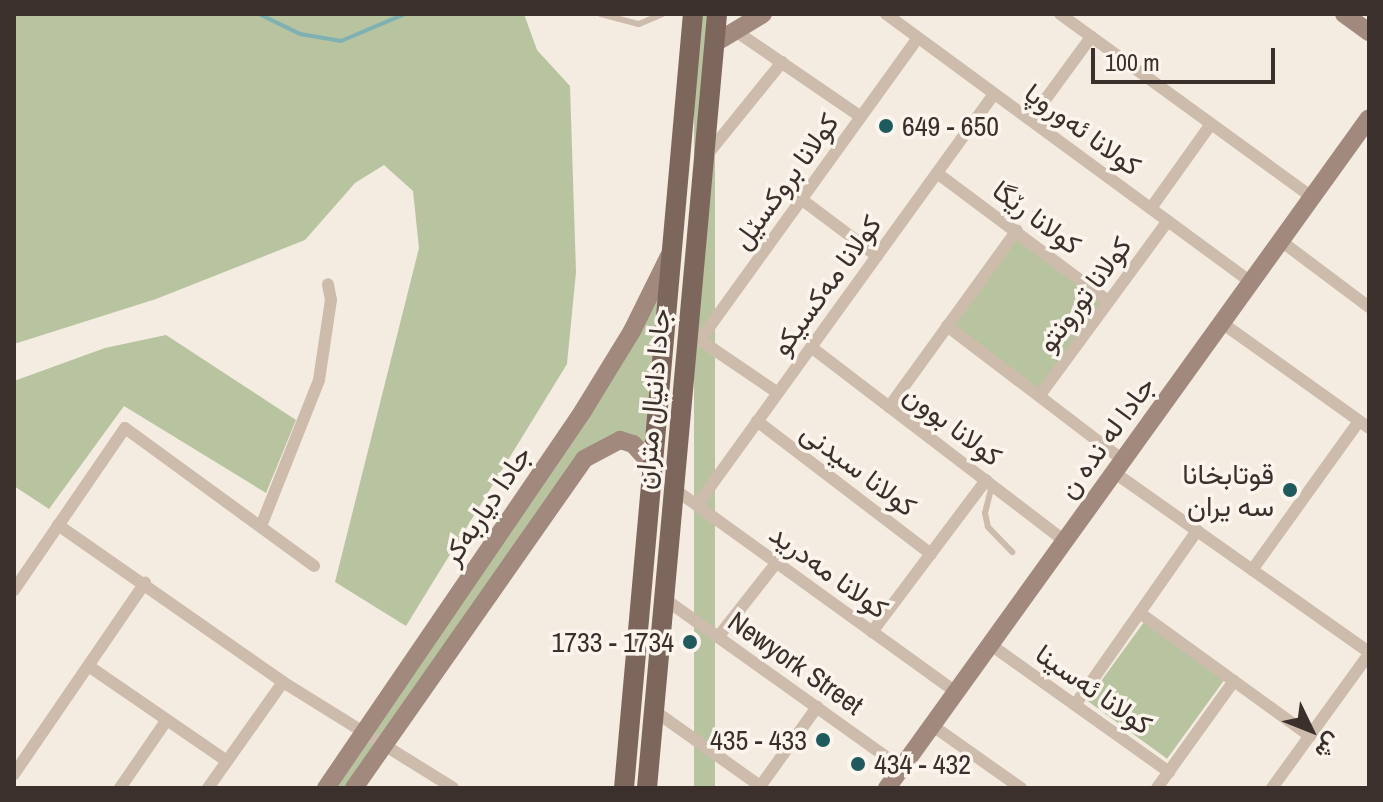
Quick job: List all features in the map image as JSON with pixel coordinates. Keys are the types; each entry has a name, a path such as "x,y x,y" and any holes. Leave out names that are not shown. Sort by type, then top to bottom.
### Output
{"main road":[{"name":"جادا دانيال متران","path":"624,788 693,14"},
{"name":"جادا دانيال متران","path":"647,788 673,488 693,340 701,162 717,14"},
{"path":"715,43 763,14"},
{"path":"1344,14 1368,28"},
{"name":"جادا له نده ن","path":"887,788 1369,118"},
{"name":"جادا دیاربه‌كر","path":"326,788 618,357 674,242"},
{"name":"جادا دیاربه‌كر","path":"354,788 584,459 620,440 633,444 653,466"}],"street":[{"name":"كولانا ئه‌وروپا","path":"886,14 1251,282"},
{"path":"1060,14 1312,197"},
{"path":"737,32 861,117"},
{"path":"1031,119 1091,37"},
{"name":"كولانا بروکسێل","path":"693,340 918,38"},
{"path":"701,162 782,62"},
{"name":"كولانا مەکسیکو","path":"697,505 994,94"},
{"path":"1151,208 1211,124"},
{"name":"كولانا رێگا","path":"937,173 1108,301"},
{"path":"801,199 877,256"},
{"name":"كولانا تورونتو","path":"1040,395 1168,221"},
{"path":"889,407 1017,230"},
{"path":"1281,241 1367,302"},
{"path":"261,526 319,380 331,300 328,284"},
{"path":"1222,323 1364,425 1252,570"},
{"path":"947,326 1040,395 1197,531 1369,653 1272,788"},
{"path":"693,340 778,393"},
{"name":"كولانا بوون","path":"811,347 1065,541"},
{"name":"كولانا سيدنى","path":"757,421 931,554"},
{"path":"14,590 125,428 314,566"},
{"path":"872,632 989,483"},
{"name":"كولانا مه‌درید","path":"673,488 956,692"},
{"path":"58,525 283,682 453,788"},
{"path":"1075,705 1197,531"},
{"path":"718,637 777,562"},
{"path":"14,774 145,583"},
{"name":"Newyork Street","path":"662,597 902,768"},
{"path":"1140,613 1310,736"},
{"name":"كولانا ئەسینا","path":"991,645 1169,772"},
{"path":"90,667 227,761"},
{"path":"1157,788 1234,681"},
{"path":"208,788 283,682"},
{"path":"652,709 760,787 817,707"},
{"path":"120,788 166,721"},
{"path":"933,726 1013,786"}],"lane":[{"path":"601,14 639,24 652,23 662,14"},
{"path":"989,483 985,513 988,527 1012,552"}],"green space":[{"path":"14,14 524,14 537,50 570,86 576,272 567,364 406,626 335,582 419,248 413,191 384,165 355,183 305,240 156,299 14,344"},
{"path":"694,14 715,14 715,788 694,788"},
{"path":"1017,230 1108,301 1034,395 944,324"},
{"path":"660,277 653,466 633,444 595,449 354,788 326,788"},
{"path":"166,335 296,420 266,493 124,406 49,509 14,486 14,381 105,348"},
{"path":"1144,622 1224,680 1167,759 1087,700"}],"waterway":[{"path":"259,14 300,34 341,41 405,14"}],"place":[{"name":"649 - 650","path":"886,126"},
{"name":"قوتابخانا سه يران","path":"1290,490"},
{"name":"1733 - 1734","path":"690,642"},
{"name":"435 - 433","path":"823,740"},
{"name":"434 - 432","path":"858,764"}]}
